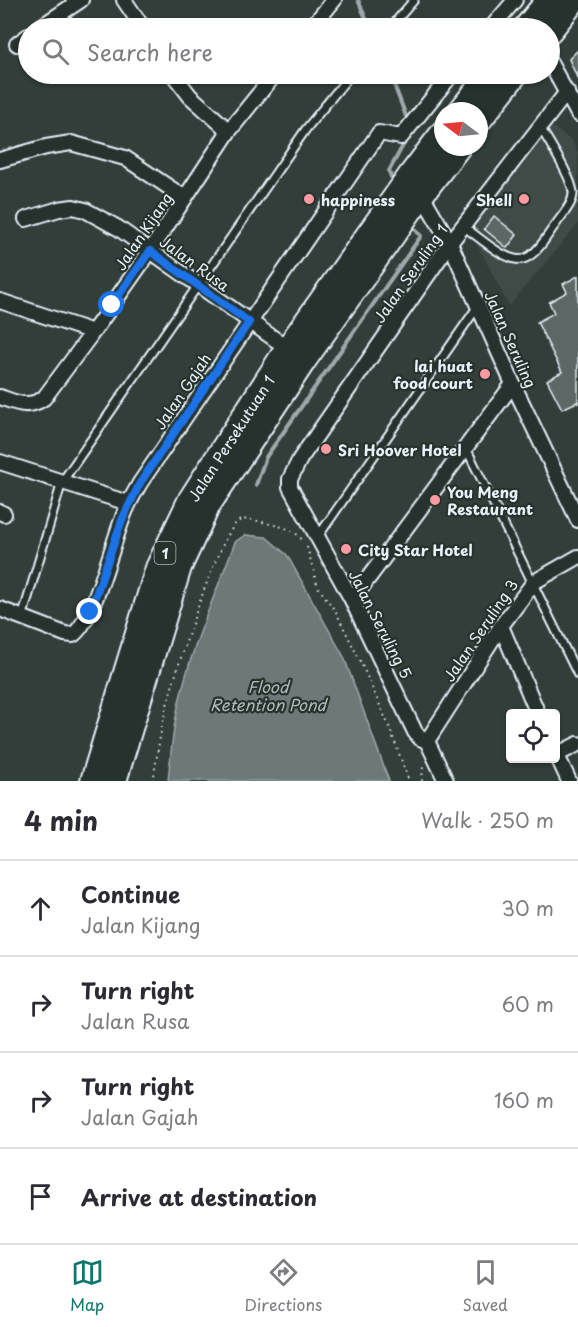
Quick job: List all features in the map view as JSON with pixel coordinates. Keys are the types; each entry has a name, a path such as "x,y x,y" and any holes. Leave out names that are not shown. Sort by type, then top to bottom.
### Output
{"highway":[{"path":"539,18 549,0"},
{"path":"548,18 574,0"},
{"path":"468,102 482,84"},
{"path":"488,108 507,84"},
{"name":"Jalan Persekutuan 1","path":"93,781 158,568 191,499 416,185 434,151"},
{"name":"Jalan Persekutuan 1","path":"416,185 448,156"},
{"name":"Jalan Persekutuan 1","path":"114,781 179,567 208,505 296,354"}],"street":[{"path":"54,18 81,0"},
{"path":"124,0 136,18"},
{"path":"500,18 515,0"},
{"path":"319,18 330,5"},
{"path":"560,81 578,114"},
{"path":"181,84 190,96 229,131"},
{"name":"Jalan Kijang","path":"0,397 22,404 35,404 44,398 150,251 229,131 267,84"},
{"name":"Jalan Gajah","path":"0,609 65,634 73,635 80,630 90,612 128,503 140,483 379,134 401,137 444,84"},
{"name":"Jalan Seruling 1","path":"290,479 300,459 450,243 567,92"},
{"path":"0,160 46,147 72,143 125,158 185,198"},
{"name":"Jalan Seruling","path":"416,185 450,243 513,384 578,520"},
{"name":"Jalan Rusa","path":"26,219 59,209 73,207 85,210 118,228 296,354"},
{"path":"0,301 93,332"},
{"path":"352,600 513,384"},
{"path":"0,462 128,503"},
{"name":"Jalan Seruling 5","path":"290,479 290,488 352,600 415,732 420,738 428,741 446,781"},
{"name":"Jalan Seruling 3","path":"428,741 501,626 534,582 578,557"},
{"path":"501,626 536,709"},
{"path":"560,752 578,744"},
{"path":"560,762 569,781"}],"lane":[{"path":"399,18 414,0"},
{"path":"22,618 62,482 318,112 342,84"},
{"path":"464,226 506,257 524,260 535,252 570,204 574,194 540,127"},
{"path":"317,538 478,306"},
{"path":"466,447 578,675"}],"path":[{"path":"153,781 166,710 178,667 214,564 230,530 237,522 247,520 289,529 297,534 306,545 318,587 336,612 362,665 409,781"}],"shaded area":[{"path":"550,125 572,141 578,153 578,224 509,306 467,225"}],"water":[{"name":"Flood Retention Pond","path":"245,535 266,537 287,555 344,657 389,781 168,781 175,724 187,671 235,542"}],"building":[{"path":"578,50 578,80 569,59"},
{"path":"494,216 517,235 507,248 484,229"},
{"path":"578,276 578,404 577,402 562,409 547,380 562,372 537,322 554,313 549,302 567,292 563,284"}],"waterway":[{"path":"358,0 366,18"},
{"path":"394,84 409,124"},
{"path":"391,177 389,171 407,138"},
{"path":"256,485 266,457 421,236 414,228"}],"place":[{"name":"happiness","path":"309,199"},
{"name":"Shell","path":"524,199"},
{"name":"lai huat food court","path":"485,374"},
{"name":"Sri Hoover Hotel","path":"326,449"},
{"name":"You Meng Restaurant","path":"435,500"},
{"name":"City Star Hotel","path":"346,549"}],"route":[{"path":"90,612 128,503 249,322 150,251 112,305"}]}
